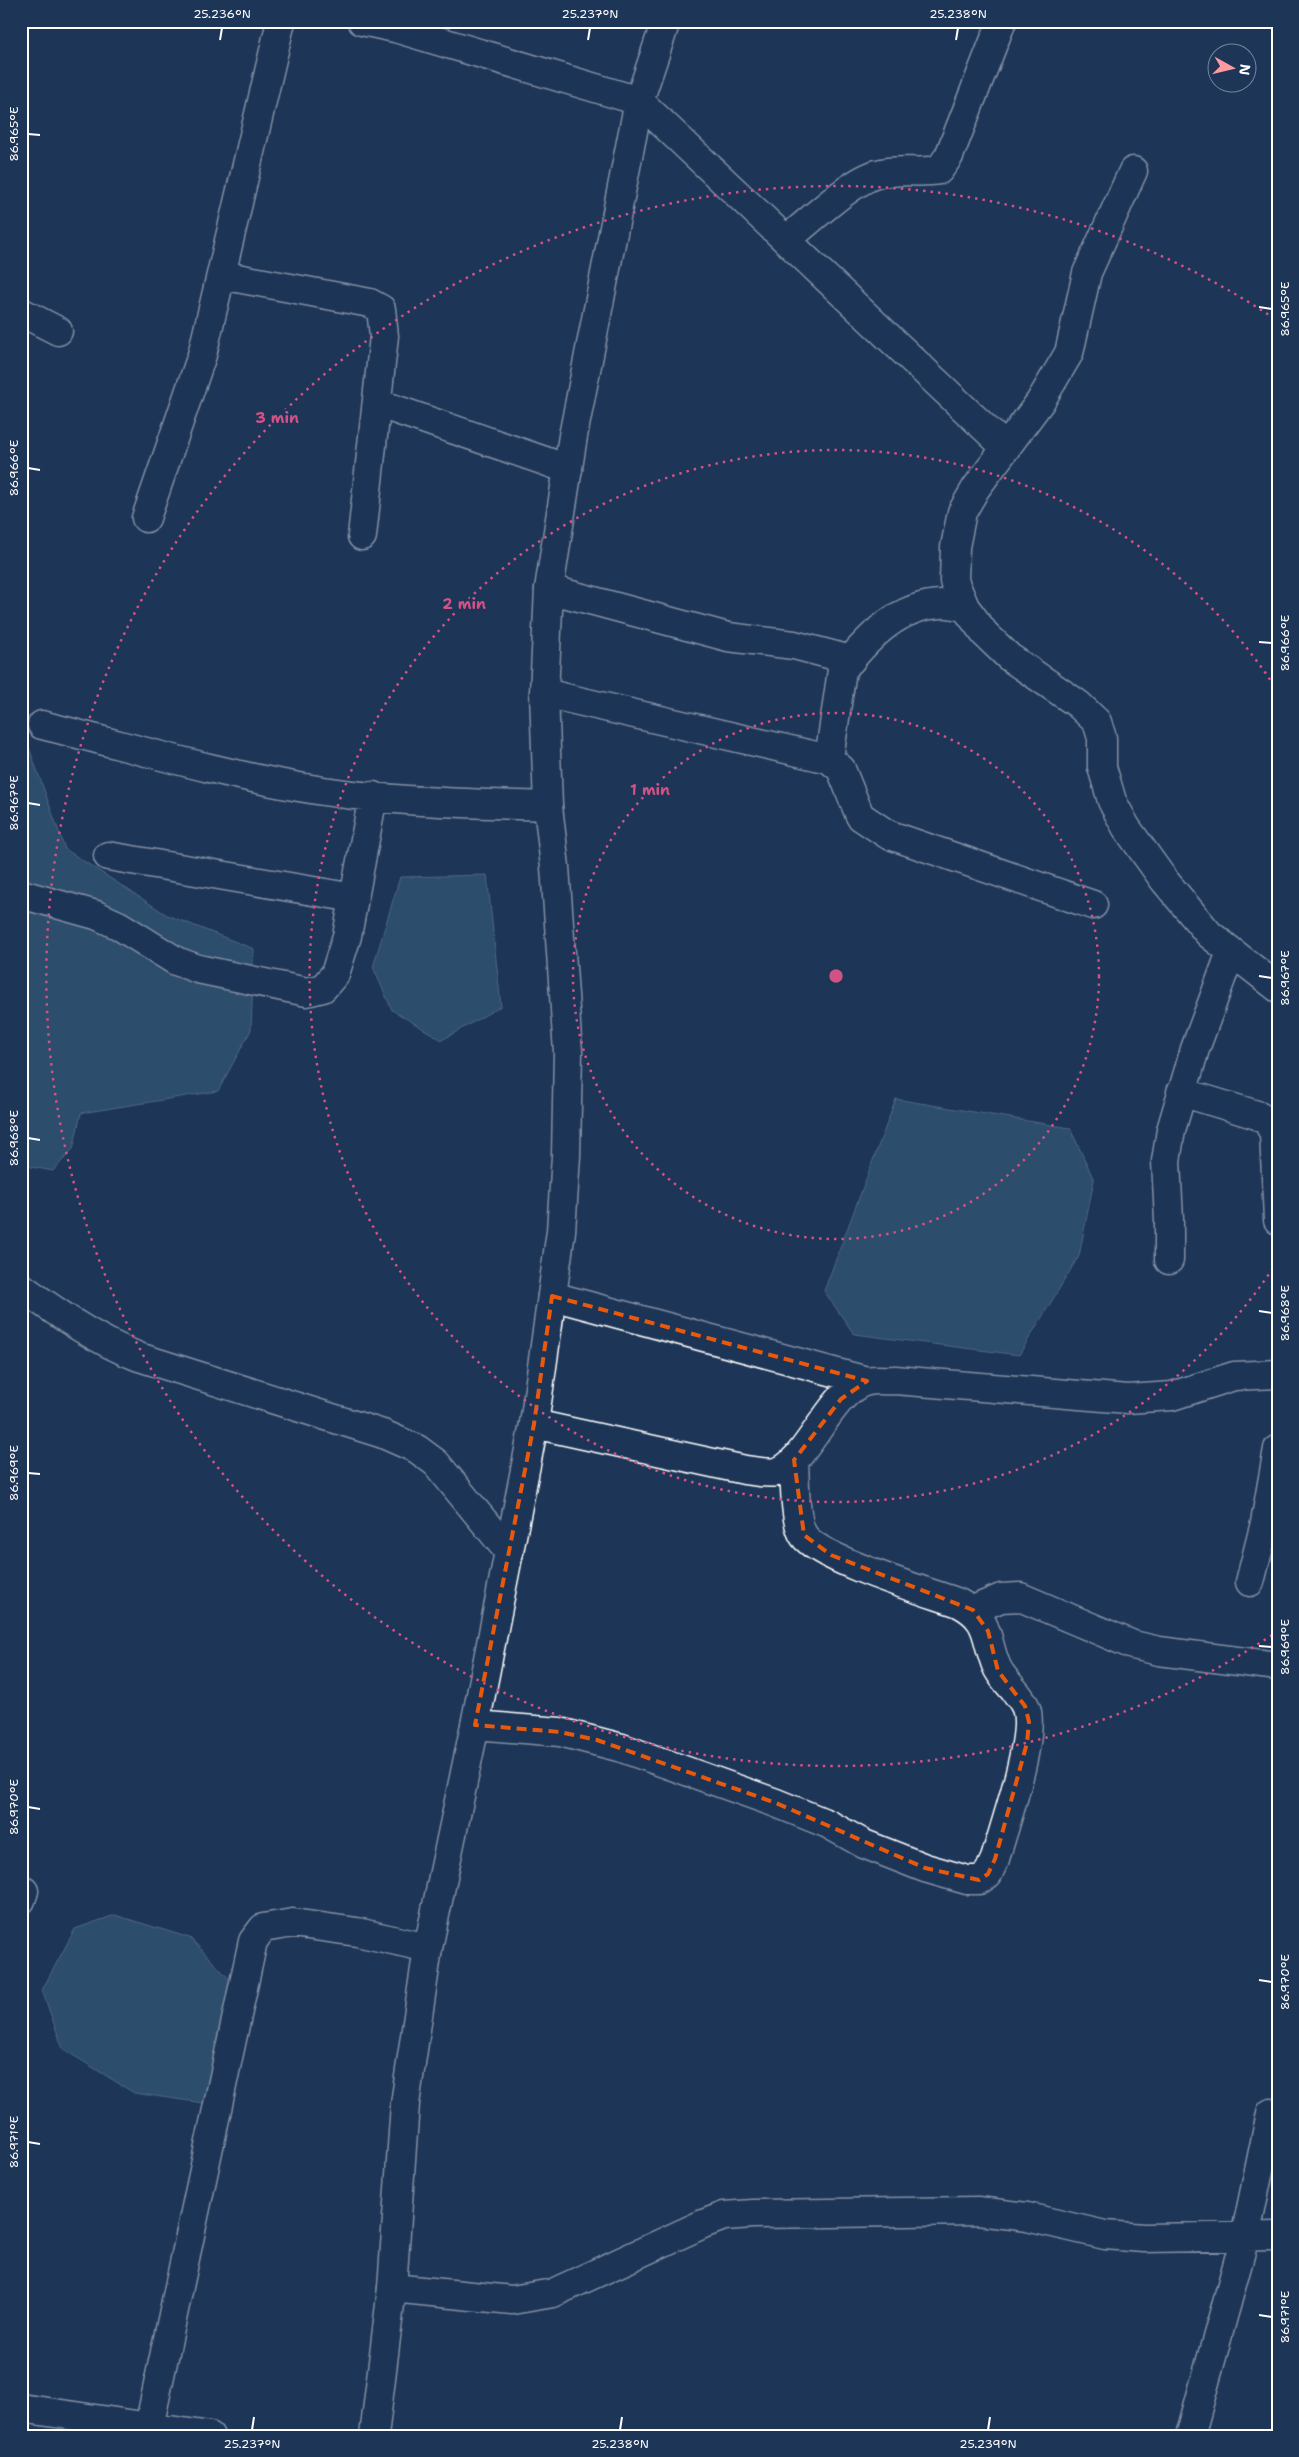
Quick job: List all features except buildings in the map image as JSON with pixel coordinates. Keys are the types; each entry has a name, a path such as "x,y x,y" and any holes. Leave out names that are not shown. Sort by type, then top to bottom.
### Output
{"street":[{"path":"146,518 202,355 281,21"},
{"path":"362,21 395,28 638,101 1006,448"},
{"path":"374,2436 392,2288 405,2104 428,1948 475,1725 534,1424 561,1231 566,1165 568,1060 555,867 548,806 544,693 549,589 568,469 638,101 666,21"},
{"path":"786,240 856,184 876,174 892,171 922,173 939,170 949,156 1002,21"},
{"path":"1133,171 1086,272 1069,353 1040,402 976,488 962,512 955,547 954,581 965,607 985,634 1009,657 1078,704 1097,722 1102,738 1102,767 1112,800 1126,827 1164,880 1209,934 1278,988"},
{"path":"221,275 370,303 381,309 384,336 362,536"},
{"path":"21,312 58,331"},
{"path":"377,403 568,469"},
{"path":"549,589 728,637 794,645 851,660"},
{"path":"829,758 842,670 880,627 915,609 943,604 965,607"},
{"path":"544,693 829,758 841,769 860,816 887,834 1093,905"},
{"path":"42,725 299,788 444,803 548,806"},
{"path":"21,894 96,915 118,925 176,961 198,969 307,992 323,988 335,974 347,936 373,796"},
{"path":"108,856 354,898"},
{"path":"1168,1260 1169,1220 1166,1161 1171,1130 1181,1092 1231,952"},
{"path":"1181,1092 1257,1115 1272,1122 1276,1151 1278,1220"},
{"path":"21,1287 81,1329 109,1345 139,1357 383,1434 417,1449 436,1463 509,1552"},
{"path":"552,1296 867,1381 895,1380 1128,1399 1153,1399 1190,1391 1234,1376 1278,1374"},
{"path":"534,1424 745,1470 776,1472 794,1460 841,1399 853,1388 867,1381"},
{"path":"1250,1582 1265,1523 1278,1450"},
{"path":"475,1725 560,1732 597,1740 776,1803 828,1824 864,1844 925,1868 967,1880 979,1880 988,1874 994,1860 1027,1743 1029,1722 1025,1706 998,1670 992,1656 988,1631 981,1618 972,1610 959,1603 873,1573 812,1544 804,1536 800,1524 794,1460"},
{"path":"972,1610 1001,1598 1020,1597 1133,1645 1158,1651 1278,1666"},
{"path":"149,2427 253,1941 262,1928 293,1922 357,1932 428,1948"},
{"path":"1190,2436 1245,2237 1271,2113"},
{"path":"392,2288 512,2300 553,2293 703,2224 724,2216 753,2214 978,2211 1027,2218 1105,2234 1144,2238 1278,2236"},
{"path":"21,2408 210,2436"}],"highlighted area":[{"path":"552,1296 867,1381 841,1399 794,1460 804,1535 831,1555 973,1610 988,1631 998,1671 1025,1706 1029,1722 1027,1743 995,1859 988,1874 979,1880 925,1868 776,1803 597,1740 560,1732 475,1725 534,1424"}],"water":[{"path":"21,725 65,849 167,915 254,949 251,1030 218,1091 81,1113 73,1149 53,1171 21,1165"},
{"path":"487,875 501,1006 442,1040 392,1010 373,967 400,877"},
{"path":"896,1099 1070,1128 1094,1180 1079,1256 1019,1355 854,1334 824,1291"},
{"path":"115,1915 190,1938 236,1986 210,2104 134,2093 63,2049 42,1990 75,1929"}]}
